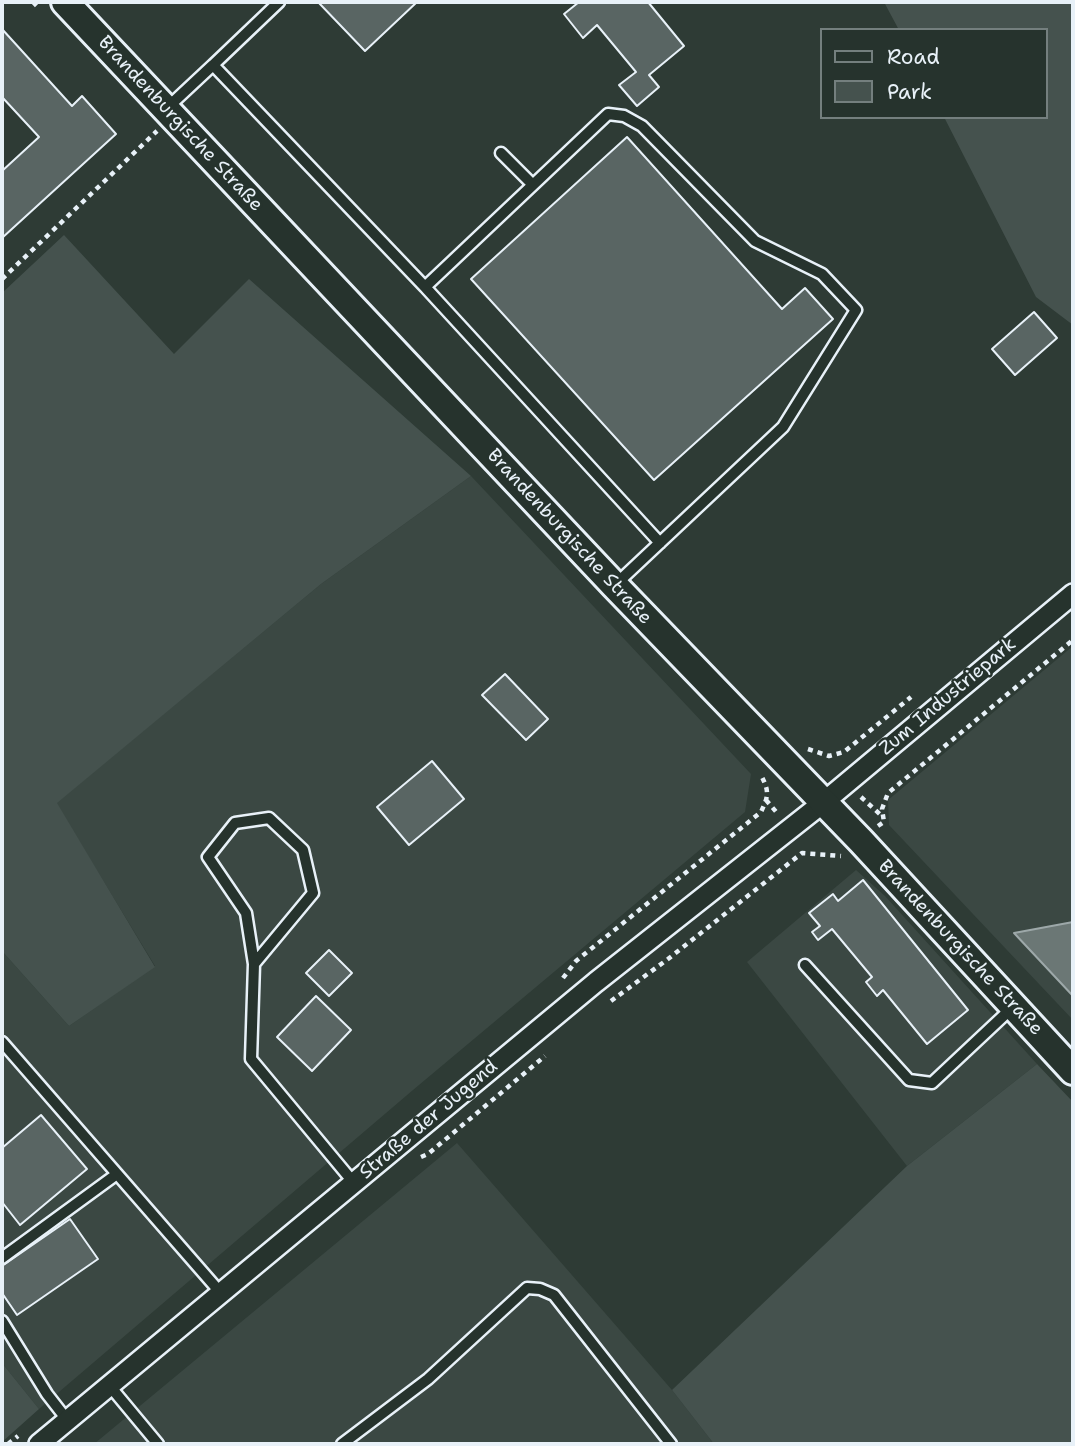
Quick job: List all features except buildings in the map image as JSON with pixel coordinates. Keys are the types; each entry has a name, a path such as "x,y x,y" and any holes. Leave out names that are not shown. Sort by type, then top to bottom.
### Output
{"street":[{"name":"Brandenburgische Straße","path":"65,2 614,586 824,802 1073,1071"},
{"name":"Zum Industriepark","path":"824,802 1073,593"},
{"name":"Straße der Jugend","path":"39,1444 647,940 824,802"}],"lane":[{"path":"169,113 212,65 279,2"},
{"path":"212,65 425,287 660,543"},
{"path":"425,287 607,114 624,116 642,126 755,241 822,274 856,310 783,427 614,586"},
{"path":"500,153 533,185"},
{"path":"254,964 313,893 303,850 269,818 234,824 208,857 246,913 254,964 251,1059 354,1183"},
{"path":"805,965 909,1080 932,1083 1013,1007"},
{"path":"2,1042 220,1292"},
{"path":"2,1258 117,1174"},
{"path":"342,1444 428,1379 527,1289 540,1289 554,1294 671,1444"},
{"path":"2,1321 47,1394 68,1421"},
{"path":"109,1385 152,1442"}],"path":[{"path":"2,279 169,113"},
{"path":"883,817 882,809 888,793 1073,640"},
{"path":"801,745 829,756 844,752 918,692"}],"shaded area":[{"path":"471,476 751,774 745,812 39,1409 2,1363 2,951 69,1026 155,966 56,803 321,584"},
{"path":"1073,646 1073,1020 889,825 888,800"},
{"path":"856,870 885,896 1037,1064 907,1166 747,962"},
{"path":"1073,922 1073,996 1014,933"},
{"path":"457,1143 672,1390 714,1444 94,1444"}],"green space":[{"path":"884,2 1073,2 1073,325 1036,297 945,119 1047,119 1047,28 898,28"},
{"path":"64,235 174,354 249,279 471,476 321,584 57,803 155,967 69,1026 2,951 2,293"},
{"path":"1037,1064 1073,1102 1073,1444 714,1444 672,1390 907,1166"},
{"path":"2,1363 39,1409 2,1442"}]}
